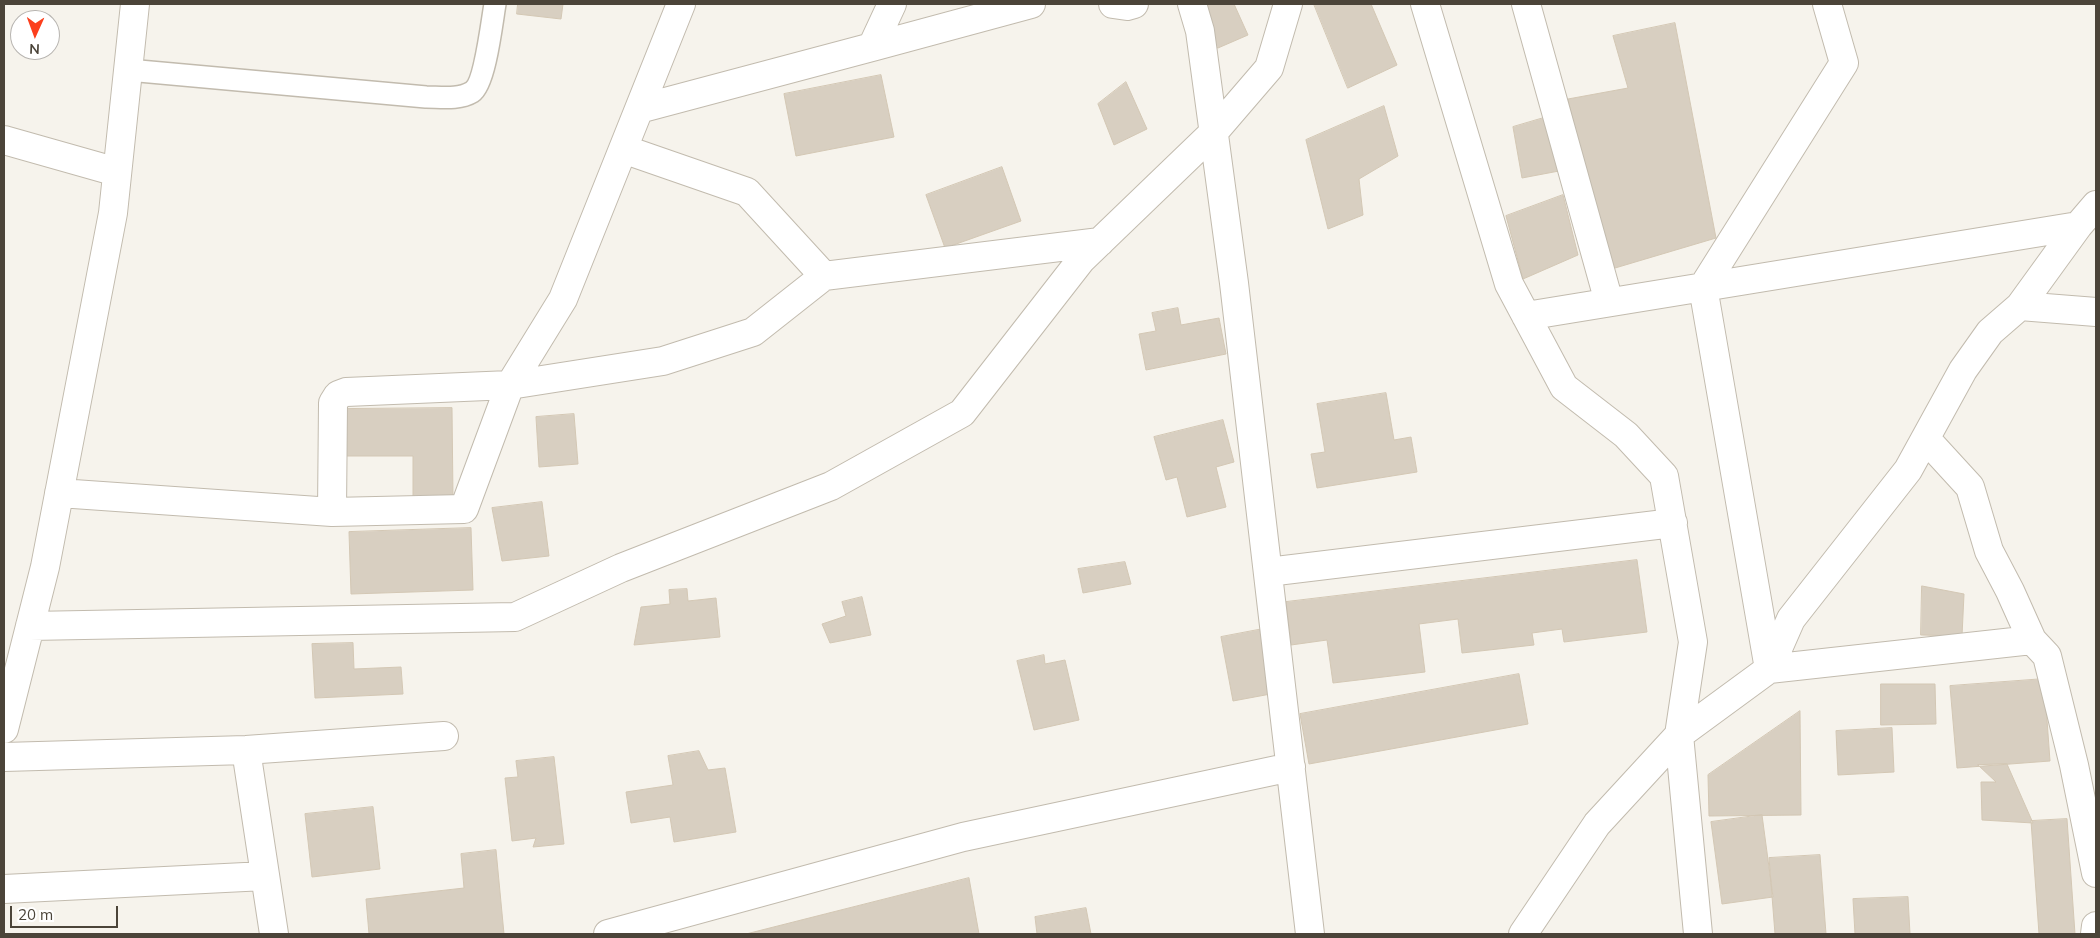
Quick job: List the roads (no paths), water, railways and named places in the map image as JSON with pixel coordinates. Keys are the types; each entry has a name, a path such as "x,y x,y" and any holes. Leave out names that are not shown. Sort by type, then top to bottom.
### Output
{"street":[{"path":"4,729 45,567 113,213 136,4"},
{"path":"59,493 332,512 464,509 510,385 563,299 681,4"},
{"path":"872,47 892,4"},
{"path":"639,109 1031,4"},
{"path":"1113,4 1127,6 1134,4"},
{"path":"1192,4 1200,31 1214,132 1292,767 1291,784 1310,934"},
{"path":"30,626 515,617 621,568 831,486 962,413 1081,260 1214,132 1269,68 1288,4"},
{"path":"1425,4 1508,284 1564,387 1626,435 1664,476 1693,642 1679,735 1698,934"},
{"path":"1526,4 1609,302"},
{"path":"1769,669 1703,287 1844,63 1827,4"},
{"path":"4,140 117,172"},
{"path":"623,149 747,192 824,276"},
{"path":"1769,669 1791,619 1908,470 1964,370 1990,332 2020,306 2078,226 2096,205"},
{"path":"1526,316 2078,226"},
{"path":"332,512 333,403 338,395 346,392 510,385 663,361 753,332 824,276 1100,242"},
{"path":"2020,306 2096,312"},
{"path":"1926,439 1970,487 1989,551 2010,591 2032,640 2048,656 2085,764 2096,873"},
{"path":"1268,572 1673,523"},
{"path":"1523,934 1596,824 1679,735 1769,669 2032,640"},
{"path":"4,757 246,750 444,736"},
{"path":"246,750 274,934"},
{"path":"608,934 963,837 1292,767"},
{"path":"4,889 265,876"},
{"path":"2095,934 2096,926"}],"lane":[{"path":"128,70 426,97 459,96 473,92 481,80 495,4"}]}
